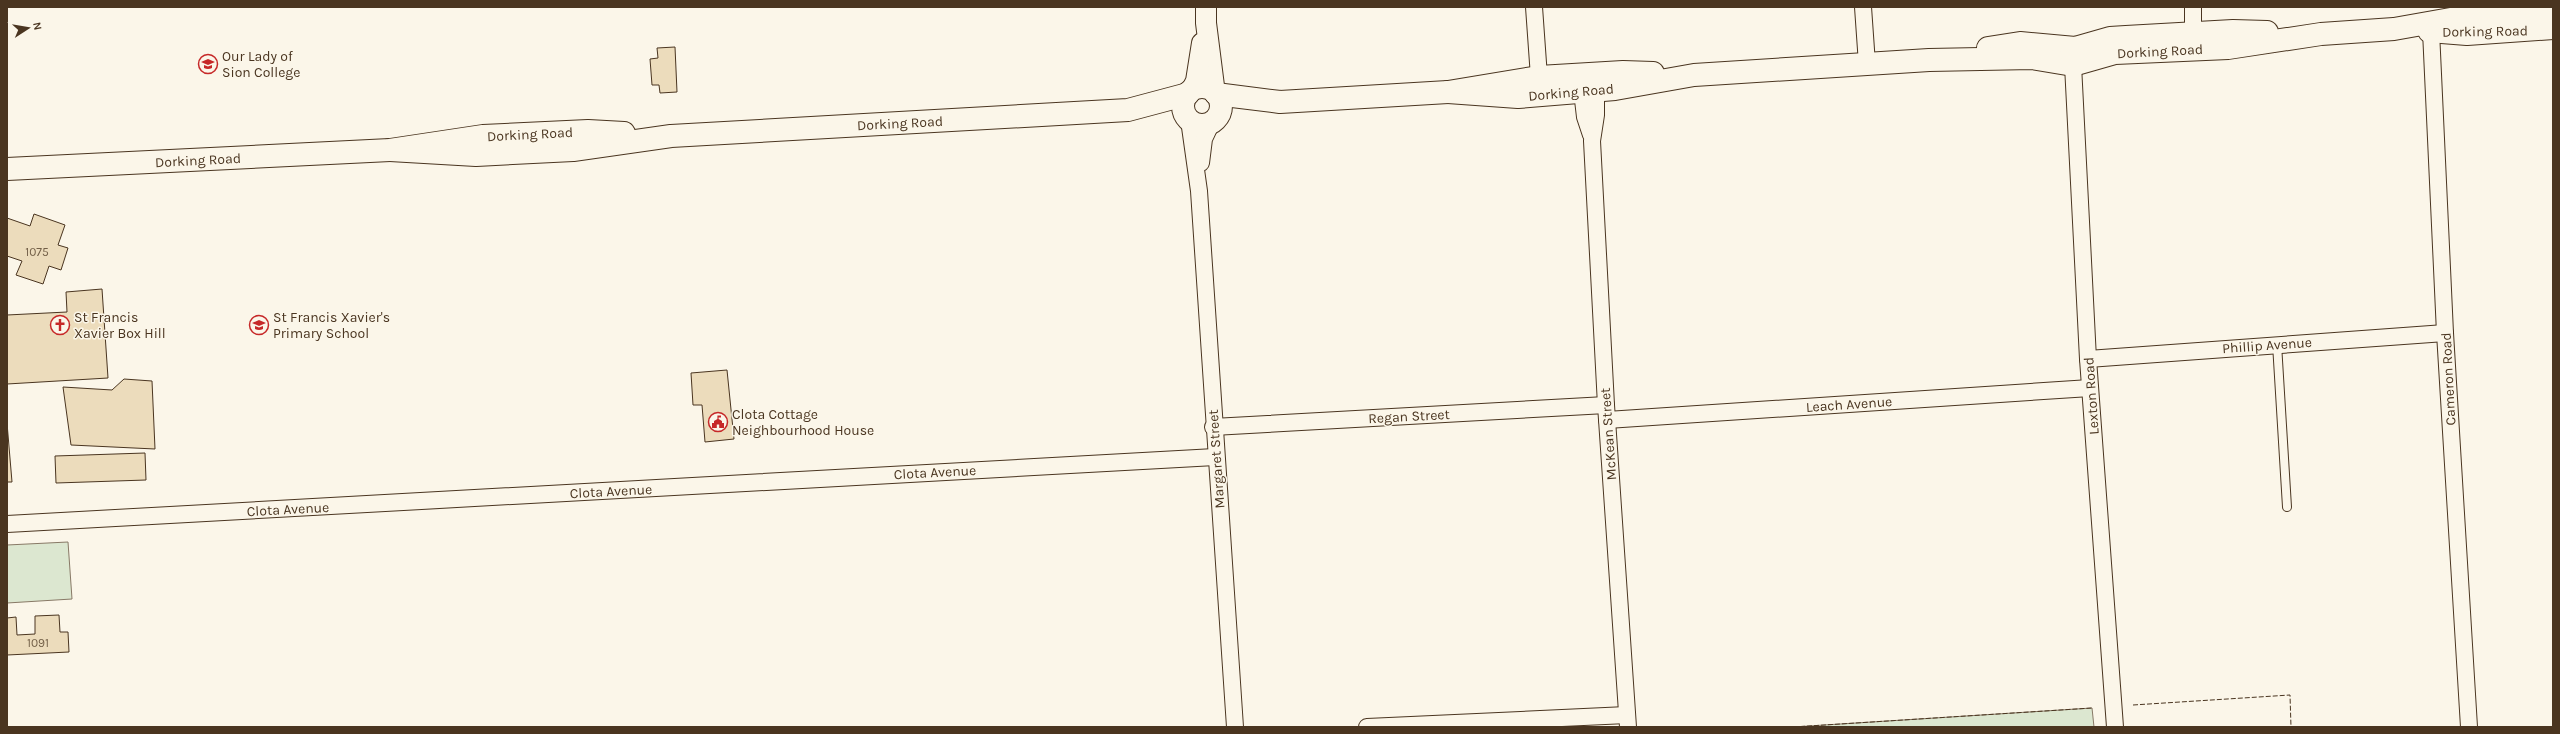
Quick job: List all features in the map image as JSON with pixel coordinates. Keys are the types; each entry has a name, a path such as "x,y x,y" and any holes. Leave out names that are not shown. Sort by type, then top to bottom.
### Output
{"main road":[{"name":"Dorking Road","path":"1448,92 1518,97 1589,91 1694,75 1929,60 2032,58 2052,63 2073,65 2115,53 2228,48 2321,34 2431,27 2473,15 2520,10 2553,11"},
{"name":"Dorking Road","path":"2431,27 2467,34 2553,28"},
{"name":"Dorking Road","path":"1929,60 2020,43 2075,48 2110,38 2194,33 2233,31 2321,34"},
{"name":"Dorking Road","path":"1216,94 1280,102 1448,92 1539,77 1623,72 1694,75"},
{"path":"1201,88 1216,94 1220,105 1218,115 1213,121 1200,125 1189,120 1183,109 1189,92 1201,88"},
{"name":"Dorking Road","path":"1128,110 1189,92"},
{"name":"Dorking Road","path":"1213,121 1280,102"},
{"name":"Dorking Road","path":"7,169 390,150 476,156 547,142 1128,110 1189,120"}],"street":[{"path":"1534,7 1539,77"},
{"path":"1863,7 1867,64"},
{"path":"2193,7 2194,33"},
{"path":"1189,92 1196,81 1206,15"},
{"path":"1206,15 1216,94"},
{"name":"Cameron Road","path":"2431,27 2445,333 2470,727"},
{"name":"Lexton Road","path":"2073,65 2088,359 2115,727"},
{"name":"McKean Street","path":"1589,91 1596,115 1592,141 1606,413 1628,721"},
{"name":"Margaret Street","path":"1189,120 1199,191 1213,427 1235,727"},
{"name":"Margaret Street","path":"1199,191 1203,148 1213,121"},
{"name":"Phillip Avenue","path":"2088,359 2277,344 2445,333"},
{"name":"Leach Avenue","path":"1606,413 2090,388"},
{"name":"Regan Street","path":"1213,427 1606,413"},
{"name":"Clota Avenue","path":"7,524 1215,456"},
{"path":"1366,727 1628,721"}],"lane":[{"path":"2277,344 2287,507"}],"green space":[{"path":"68,542 72,599 7,603 7,545"},
{"path":"2092,708 2094,727 1793,727"}],"building":[{"path":"675,47 677,92 660,93 659,85 652,85 650,59 658,58 657,48"},
{"path":"34,214 65,225 58,245 68,248 61,270 49,266 43,284 16,275 22,261 7,256 7,218 30,226"},
{"path":"102,289 108,378 7,384 7,315 67,312 66,292"},
{"name":"Clota Cottage Neighbourhood House","path":"727,370 734,439 705,442 702,405 693,405 691,373"},
{"path":"124,379 152,381 155,449 71,445 63,387 112,390"},
{"path":"7,423 12,482 7,482"},
{"path":"145,453 146,480 56,483 55,456"},
{"path":"59,615 60,632 68,632 69,652 7,655 7,618 16,617 17,635 35,634 35,616"}],"fence":[{"path":"2133,705 2290,695 2291,727"},
{"path":"1793,727 2092,708"}],"place":[{"name":"Our Lady of Sion College","path":"208,64"},
{"name":"St Francis Xavier Box Hill","path":"60,325"},
{"name":"St Francis Xavier's Primary School","path":"259,325"},
{"name":"Clota Cottage Neighbourhood House","path":"718,422"}]}
